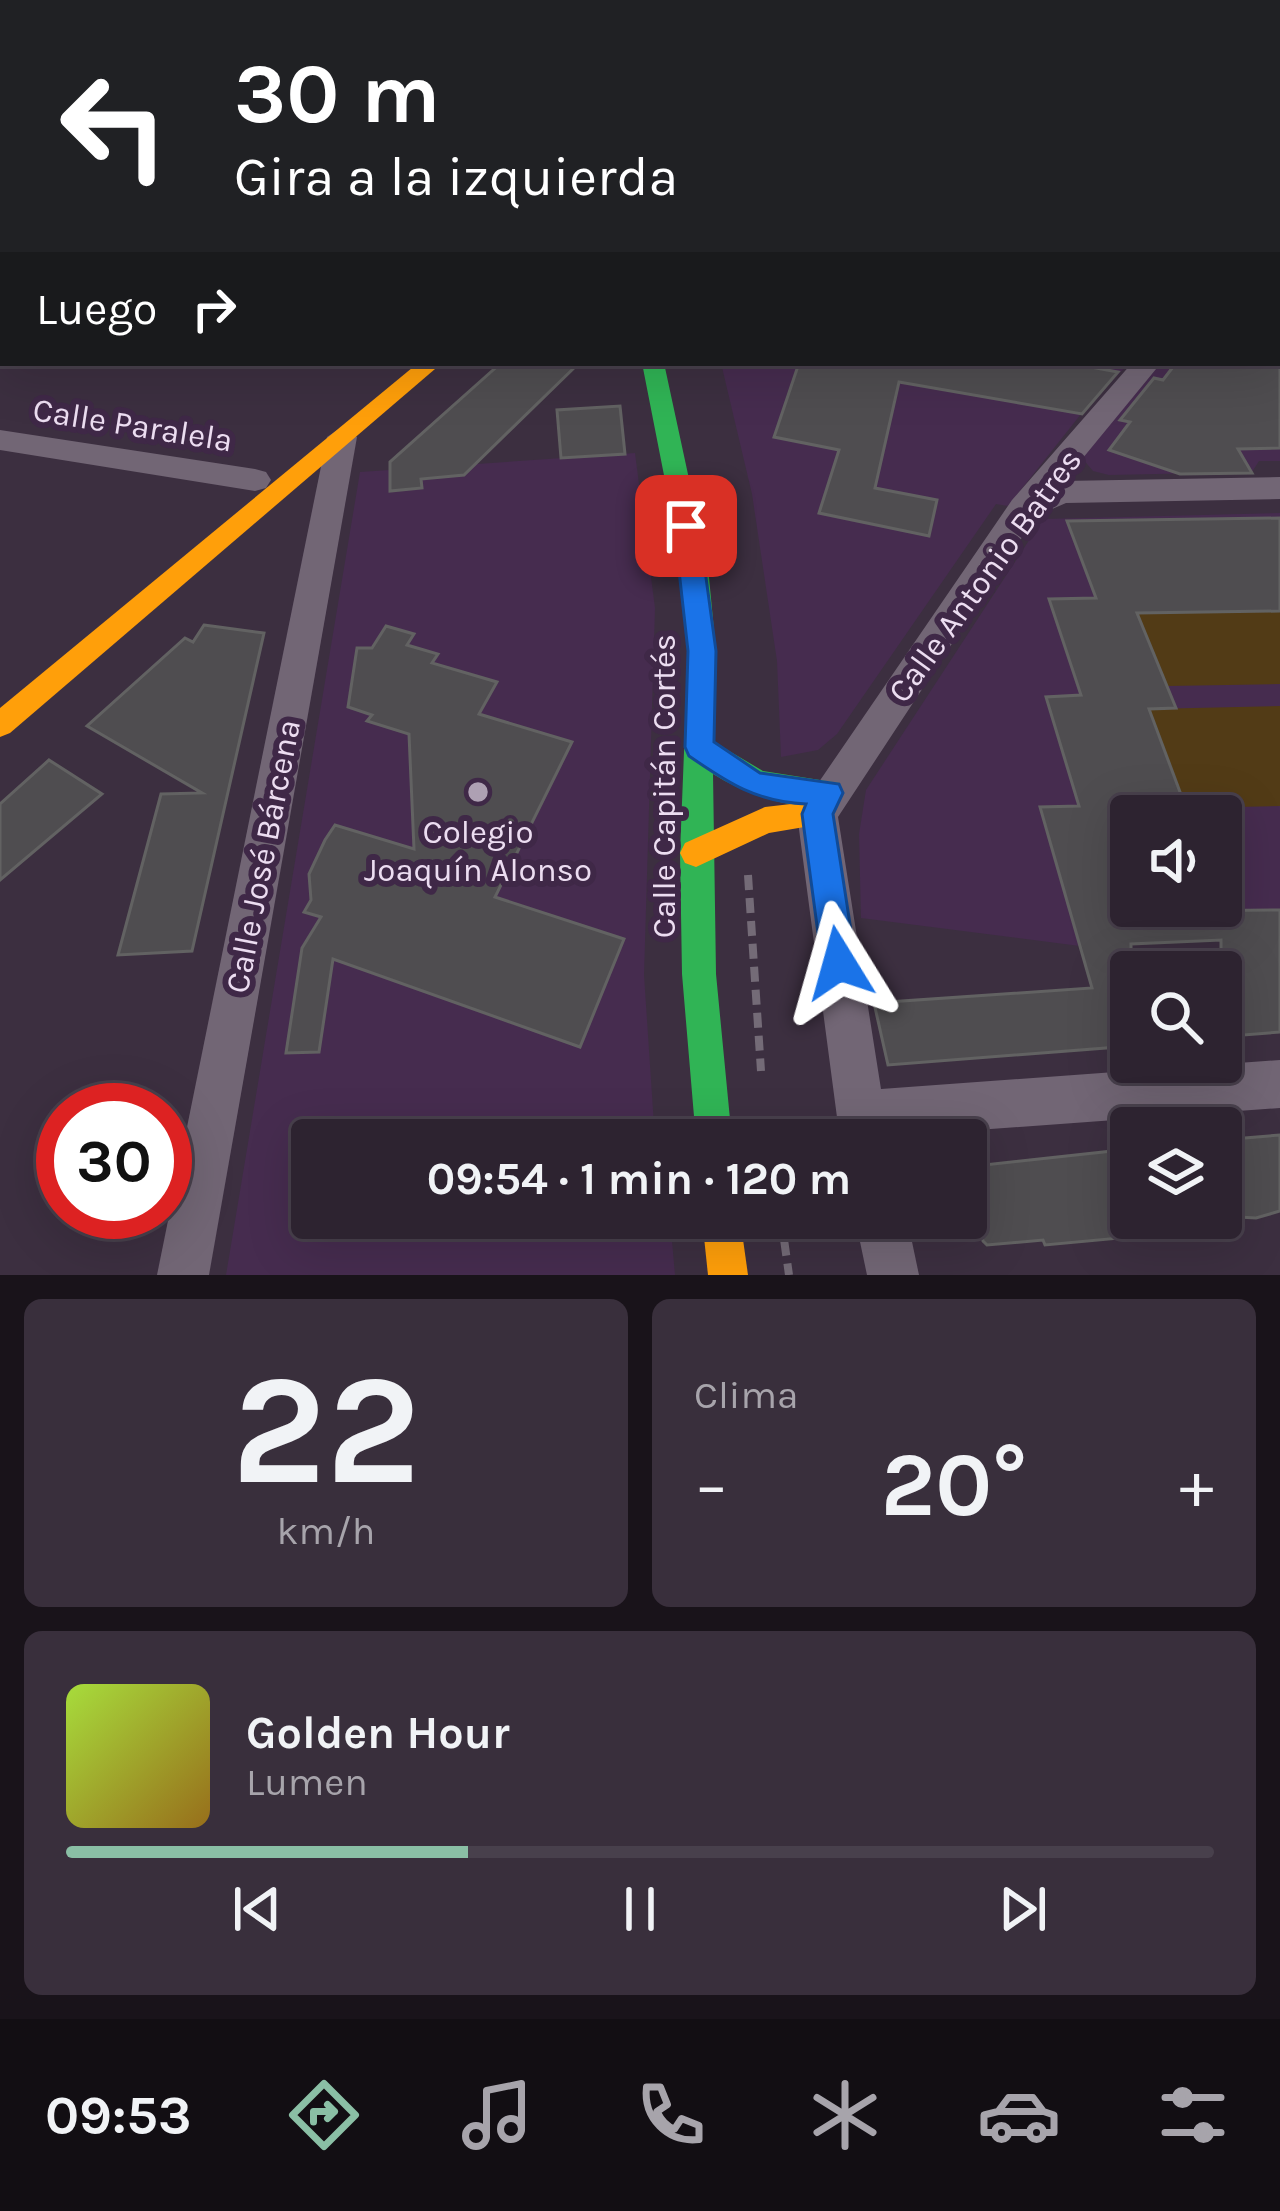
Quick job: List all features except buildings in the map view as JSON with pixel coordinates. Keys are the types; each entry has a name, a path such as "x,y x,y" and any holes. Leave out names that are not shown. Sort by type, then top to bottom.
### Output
{"main road":[{"path":"0,689 389,366"},
{"path":"0,724 427,366"},
{"name":"Calle Capitán Cortés","path":"654,366 694,567 702,651 696,853 699,974 712,1119"},
{"path":"699,747 751,783 823,803"},
{"path":"696,853 746,826 823,803"},
{"path":"724,1239 728,1275"}],"street":[{"name":"Calle Antonio Batres","path":"823,803 1024,508 1145,366"},
{"name":"Calle José Bárcena","path":"183,1275 342,437"},
{"name":"Calle Paralela","path":"0,440 255,480"},
{"path":"1024,508 1062,492 1280,488"},
{"path":"823,803 862,1119"},
{"path":"948,1119 1280,1084"},
{"path":"885,1239 893,1275"}],"path":[{"path":"784,1239 789,1275"}],"shaded area":[{"path":"722,366 1126,366 1008,506 996,504 837,734 818,750 781,757 777,661 752,494"},
{"path":"1159,366 1280,366 1280,461 1259,461 1252,472 1109,475 1093,471 1082,458"},
{"name":"Colegio Joaquín Alonso","path":"635,453 655,608 644,975 654,1119 291,1119 291,1239 672,1239 675,1275 226,1275 360,472"},
{"path":"1280,513 1280,936 1080,946 861,918 859,834 866,790 1043,519"},
{"path":"1280,611 1280,684 1167,686 1137,613"},
{"path":"1280,706 1280,806 1242,807 1242,795 1180,795 1149,709"}],"traffic: fast":[{"path":"654,366 695,567 702,651 696,853 699,974 712,1119"},
{"path":"699,747 728,769 759,783 828,792"}],"traffic: slow":[{"path":"0,725 427,366"},
{"path":"696,853 765,820 817,814"},
{"path":"724,1239 728,1275"}],"place":[{"name":"Colegio Joaquín Alonso","path":"478,792"}],"route":[{"path":"686,526 702,651 699,747 728,772 751,783 802,794 828,793 817,814 839,963"}]}
